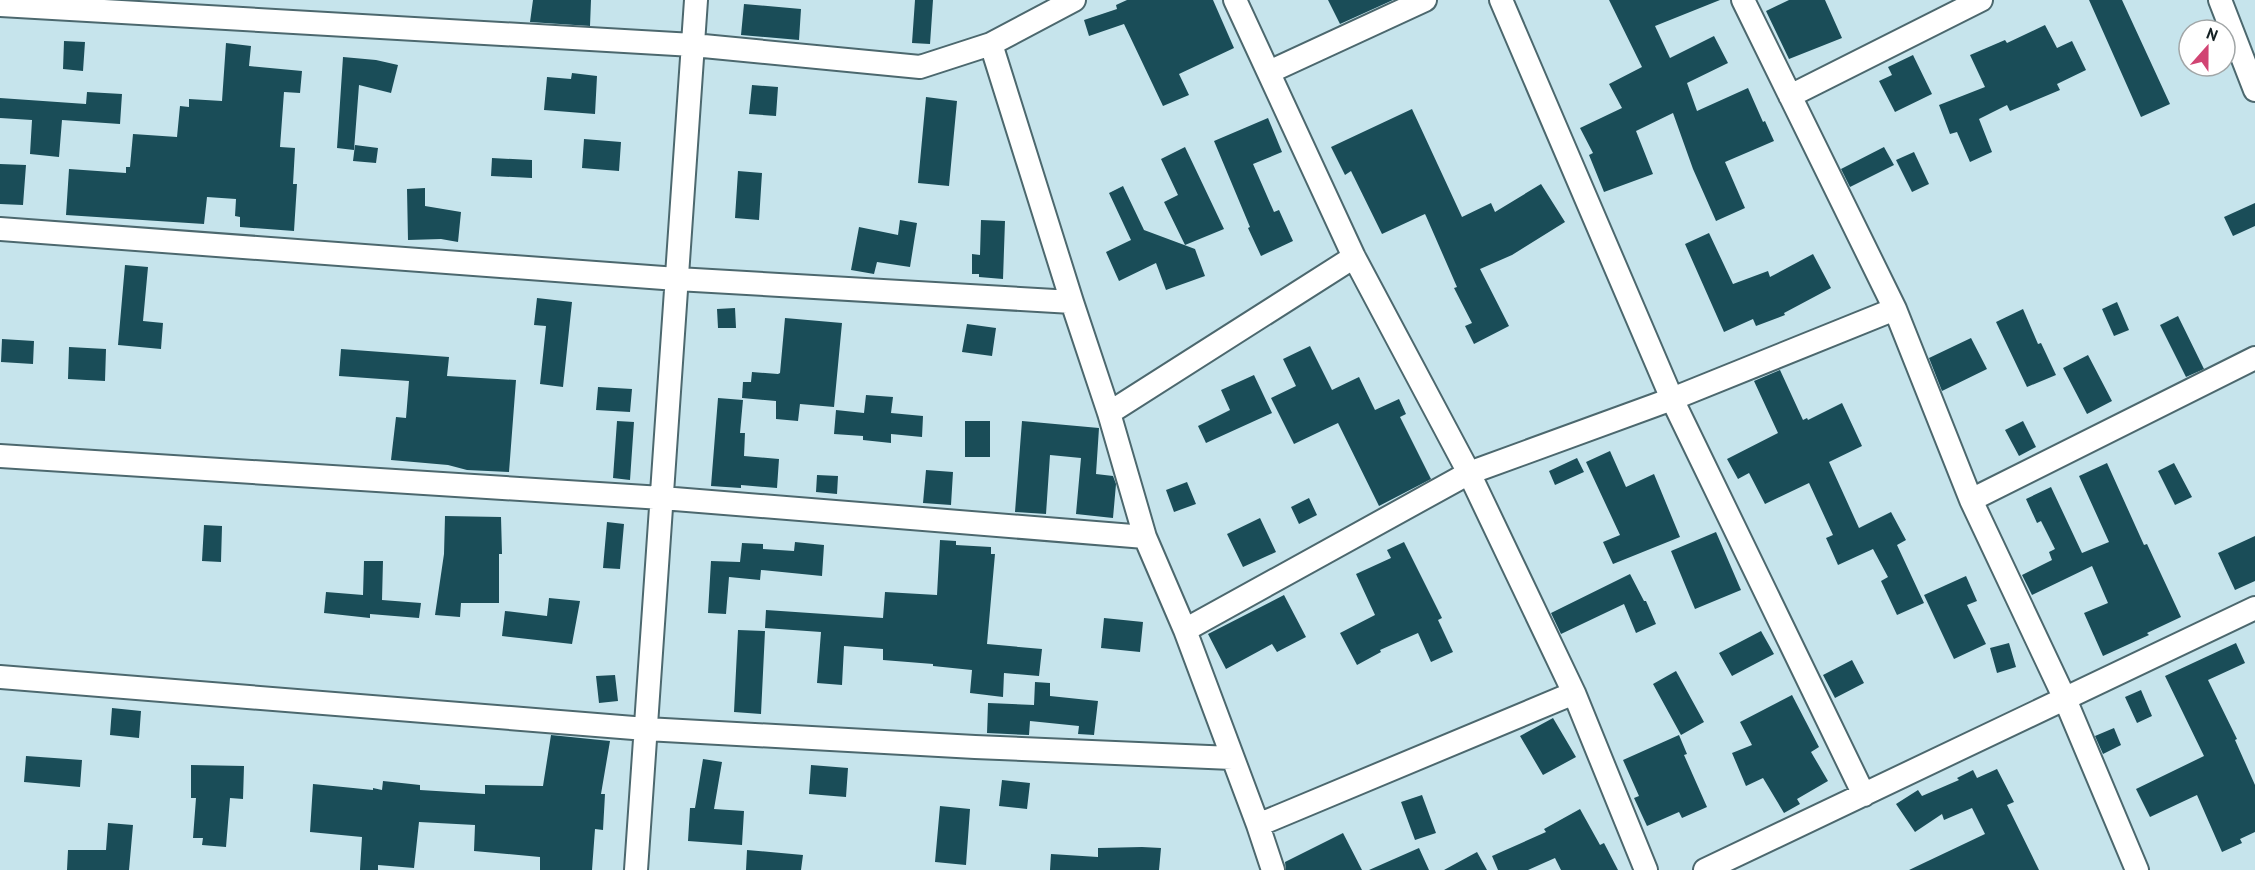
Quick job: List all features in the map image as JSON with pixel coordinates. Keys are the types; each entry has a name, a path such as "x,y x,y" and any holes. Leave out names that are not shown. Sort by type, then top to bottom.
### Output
{"street":[{"path":"636,870 696,0"},
{"path":"0,5 693,45 920,67 991,44 1074,0"},
{"path":"1235,0 1354,257 1469,473 1574,693 1646,870"},
{"path":"1269,72 1425,0"},
{"path":"1501,0 1672,399 1864,795"},
{"path":"1743,0 1895,309 1971,500 2065,699 2137,870"},
{"path":"1790,96 1981,0"},
{"path":"2220,0 2255,90"},
{"path":"991,44 1109,413 1145,537 1185,630 1273,870"},
{"path":"0,229 677,279 1072,302"},
{"path":"1109,413 1354,257"},
{"path":"1185,630 1469,473 1672,399 1895,309"},
{"path":"1971,500 2255,358"},
{"path":"0,456 662,498 1145,537"},
{"path":"1706,870 2255,608"},
{"path":"0,677 646,729 1232,758"},
{"path":"1258,825 1574,693"}],"building":[{"path":"533,0 591,0 590,26 530,22"},
{"path":"915,0 933,0 930,44 912,43"},
{"path":"1127,0 1213,0 1234,48 1179,74 1189,95 1163,106 1124,24 1089,36 1084,20 1117,9 1116,5"},
{"path":"1328,0 1393,0 1340,24"},
{"path":"1609,0 1720,0 1655,26 1670,58 1714,36 1728,63 1687,83 1697,111 1748,88 1763,122 1765,121 1774,141 1725,162 1745,208 1716,221 1693,169 1673,113 1636,131 1653,174 1604,192 1589,155 1593,153 1580,128 1622,108 1609,84 1642,67"},
{"path":"1789,0 1825,0 1842,38 1789,59 1766,11"},
{"path":"2089,0 2122,0 2170,104 2141,117"},
{"path":"744,4 801,9 799,40 741,35"},
{"path":"2045,25 2057,48 2072,41 2086,70 2057,84 2060,90 2010,111 2007,105 1979,119 1992,152 1970,162 1957,132 1950,134 1939,105 1985,87 1970,55 2005,40 2007,43"},
{"path":"64,41 85,42 83,71 63,69"},
{"path":"226,43 251,46 249,66 302,71 300,93 284,92 280,147 295,148 293,184 297,184 294,231 240,227 240,217 235,216 236,199 207,197 204,224 66,215 69,169 126,173 126,167 130,167 133,134 177,137 180,106 189,107 189,99 222,101"},
{"path":"1913,55 1932,94 1895,112 1879,81 1892,75 1888,67"},
{"path":"343,57 398,65 391,93 359,85 354,150 337,148"},
{"path":"572,73 597,76 595,114 544,110 547,77 571,79"},
{"path":"752,85 778,87 776,116 749,114"},
{"path":"87,92 122,94 120,124 62,120 59,157 30,154 32,120 0,118 0,98 86,104"},
{"path":"926,97 957,101 949,186 918,183"},
{"path":"1412,109 1462,217 1491,203 1495,212 1541,184 1565,222 1512,255 1480,269 1509,326 1474,344 1465,326 1472,323 1454,288 1457,287 1425,214 1382,234 1351,171 1345,175 1331,147"},
{"path":"1268,118 1282,152 1253,164 1274,212 1279,210 1293,241 1261,256 1214,141"},
{"path":"584,139 621,142 619,171 582,168"},
{"path":"355,145 378,148 376,163 353,161"},
{"path":"1185,147 1224,229 1185,245 1164,202 1178,195 1161,159"},
{"path":"1884,147 1894,165 1850,187 1841,169"},
{"path":"1914,152 1929,184 1912,192 1896,160"},
{"path":"492,158 532,160 532,178 491,176"},
{"path":"0,164 26,165 23,205 0,204"},
{"path":"738,171 762,173 759,220 735,218"},
{"path":"1123,186 1144,230 1195,249 1205,276 1166,290 1156,263 1119,281 1106,252 1131,240 1109,193"},
{"path":"425,188 425,206 461,212 458,242 441,239 408,240 407,189"},
{"path":"2255,203 2255,226 2233,236 2224,217"},
{"path":"900,220 917,223 910,267 877,262 874,274 851,270 859,227 898,235"},
{"path":"981,220 1005,221 1003,279 979,277 979,274 972,274 972,254 980,255"},
{"path":"1709,233 1733,284 1768,271 1770,277 1813,254 1831,288 1784,313 1785,315 1756,326 1753,319 1724,332 1685,244"},
{"path":"125,265 148,267 143,321 163,323 161,349 118,345"},
{"path":"537,298 572,302 563,387 540,384 546,326 534,325"},
{"path":"2117,302 2129,330 2114,336 2102,309"},
{"path":"735,308 736,328 718,328 717,309"},
{"path":"2023,309 2038,344 2041,343 2056,375 2027,387 1996,322"},
{"path":"2178,316 2204,369 2186,377 2160,325"},
{"path":"785,318 842,323 834,407 800,404 798,421 776,419 776,401 742,398 743,382 751,382 752,372 780,373"},
{"path":"967,324 996,328 992,356 962,352"},
{"path":"1971,338 1987,369 1942,391 1929,358"},
{"path":"2,339 34,341 33,364 1,362"},
{"path":"1310,346 1332,390 1359,377 1375,410 1399,399 1406,414 1400,417 1431,479 1379,506 1338,423 1294,444 1271,398 1296,386 1283,359"},
{"path":"69,347 106,349 105,381 68,379"},
{"path":"341,349 449,357 447,376 516,380 509,472 467,470 448,465 391,460 396,417 406,418 409,381 339,376"},
{"path":"2088,355 2112,401 2087,414 2063,368"},
{"path":"1780,370 1803,420 1807,418 1808,420 1842,403 1862,446 1829,462 1859,528 1891,512 1906,540 1897,545 1924,603 1897,615 1881,581 1888,577 1873,549 1838,565 1826,538 1833,535 1809,483 1765,504 1749,473 1738,479 1727,459 1778,433 1754,381"},
{"path":"1254,375 1272,413 1206,443 1198,426 1230,410 1221,390"},
{"path":"598,387 632,389 630,412 596,410"},
{"path":"866,395 893,397 891,413 923,416 922,437 891,434 891,443 863,440 863,436 834,434 836,410 864,413"},
{"path":"718,398 743,400 740,433 745,433 744,456 779,459 777,488 741,485 741,488 711,486"},
{"path":"617,421 634,422 630,480 613,478"},
{"path":"965,421 990,421 990,457 965,457"},
{"path":"1022,421 1099,428 1096,474 1113,476 1116,484 1113,518 1076,514 1081,458 1050,455 1046,514 1015,512"},
{"path":"2023,421 2036,447 2019,456 2005,430"},
{"path":"1610,451 1626,487 1654,474 1680,537 1613,564 1603,542 1620,535 1586,462"},
{"path":"1577,458 1584,472 1555,485 1549,471"},
{"path":"2107,463 2144,545 2147,544 2181,617 2103,656 2084,613 2108,603 2092,566 2032,595 2022,575 2052,560 2049,552 2055,549 2041,521 2037,523 2026,499 2051,487 2082,553 2109,542 2079,476"},
{"path":"2174,463 2192,497 2175,505 2158,471"},
{"path":"926,470 953,472 951,505 923,503"},
{"path":"817,475 838,476 837,494 816,492"},
{"path":"1187,482 1196,504 1174,512 1166,490"},
{"path":"1309,498 1317,515 1299,524 1291,507"},
{"path":"445,516 501,517 502,554 499,554 499,603 461,603 460,617 435,615 444,554"},
{"path":"1260,518 1276,552 1243,567 1227,534"},
{"path":"607,522 624,524 620,569 603,568"},
{"path":"204,525 222,526 221,562 202,561"},
{"path":"1716,532 1741,590 1695,609 1671,551"},
{"path":"2255,536 2255,581 2235,590 2218,553"},
{"path":"940,540 956,541 956,545 991,547 991,554 995,554 987,644 1042,649 1039,676 1004,673 1003,697 970,693 972,670 883,660 883,649 844,646 842,685 817,683 821,632 765,628 766,610 883,618 885,592 937,595"},
{"path":"795,542 824,545 822,576 761,570 760,580 729,577 726,614 708,613 711,561 740,562 742,543 763,544 763,549 794,551"},
{"path":"1404,542 1442,618 1438,620 1453,652 1431,662 1418,633 1380,650 1381,652 1357,665 1340,633 1375,615 1356,574 1391,558 1387,550"},
{"path":"364,561 383,561 382,600 421,603 419,618 370,614 370,618 324,613 326,592 363,595"},
{"path":"1630,574 1656,624 1636,633 1624,604 1561,634 1551,613"},
{"path":"1966,576 1977,601 1967,605 1986,644 1954,659 1924,595"},
{"path":"1284,595 1306,637 1277,652 1272,644 1226,669 1208,634"},
{"path":"549,598 580,601 572,644 502,636 505,611 547,616"},
{"path":"1104,618 1143,622 1140,652 1101,648"},
{"path":"738,630 765,631 761,714 734,712"},
{"path":"1761,631 1774,654 1732,676 1719,653"},
{"path":"2009,643 2016,667 1997,673 1990,648"},
{"path":"2236,643 2245,663 2208,680 2237,739 2235,740 2255,785 2255,832 2240,839 2242,843 2222,852 2197,795 2150,817 2136,789 2204,756 2165,676"},
{"path":"1852,660 1864,683 1835,698 1823,675"},
{"path":"1676,671 1704,722 1681,735 1653,684"},
{"path":"615,675 618,701 599,703 596,676"},
{"path":"1035,682 1050,683 1050,696 1098,701 1094,735 1078,734 1079,726 1030,721 1029,735 987,733 988,703 1034,705"},
{"path":"2141,690 2152,716 2137,723 2125,697"},
{"path":"1792,695 1819,747 1811,752 1828,781 1797,799 1800,804 1784,813 1763,778 1746,786 1732,753 1752,745 1740,722"},
{"path":"112,708 141,711 139,738 110,735"},
{"path":"1553,718 1576,757 1543,775 1520,736"},
{"path":"2114,728 2121,745 2103,754 2095,736"},
{"path":"551,735 610,741 601,794 605,794 603,830 595,829 592,870 540,870 540,857 474,851 475,825 419,822 414,868 378,865 378,870 360,870 362,837 310,832 313,784 382,790 383,781 420,785 420,790 485,794 485,785 543,786"},
{"path":"1679,735 1687,754 1684,755 1707,807 1682,818 1679,812 1647,826 1634,798 1639,796 1623,760"},
{"path":"26,756 82,760 80,787 24,782"},
{"path":"703,759 722,762 714,809 744,811 742,845 688,841 690,808 695,808"},
{"path":"191,765 244,766 243,799 230,798 226,847 202,845 203,838 193,838 196,798 191,798"},
{"path":"811,765 848,768 846,797 809,794"},
{"path":"1997,769 2014,802 2007,805 2039,870 1909,870 1985,834 1972,808 1944,820 1942,814 1915,832 1896,804 1918,790 1922,796 1959,780 1957,778 1973,770 1977,778"},
{"path":"1002,780 1030,783 1027,809 999,806"},
{"path":"1422,795 1436,833 1415,840 1401,802"},
{"path":"940,806 970,809 966,865 935,862"},
{"path":"1580,809 1600,845 1604,843 1618,870 1561,870 1555,858 1528,870 1498,870 1492,856 1546,832 1544,829"},
{"path":"108,823 133,825 129,870 67,870 68,850 106,850"},
{"path":"1343,833 1362,870 1286,870 1285,862"},
{"path":"1098,848 1161,848 1159,870 1050,870 1051,854 1098,857"},
{"path":"1419,848 1429,870 1369,870"},
{"path":"747,850 803,855 801,870 746,870"},
{"path":"1477,852 1487,870 1444,870"}]}
